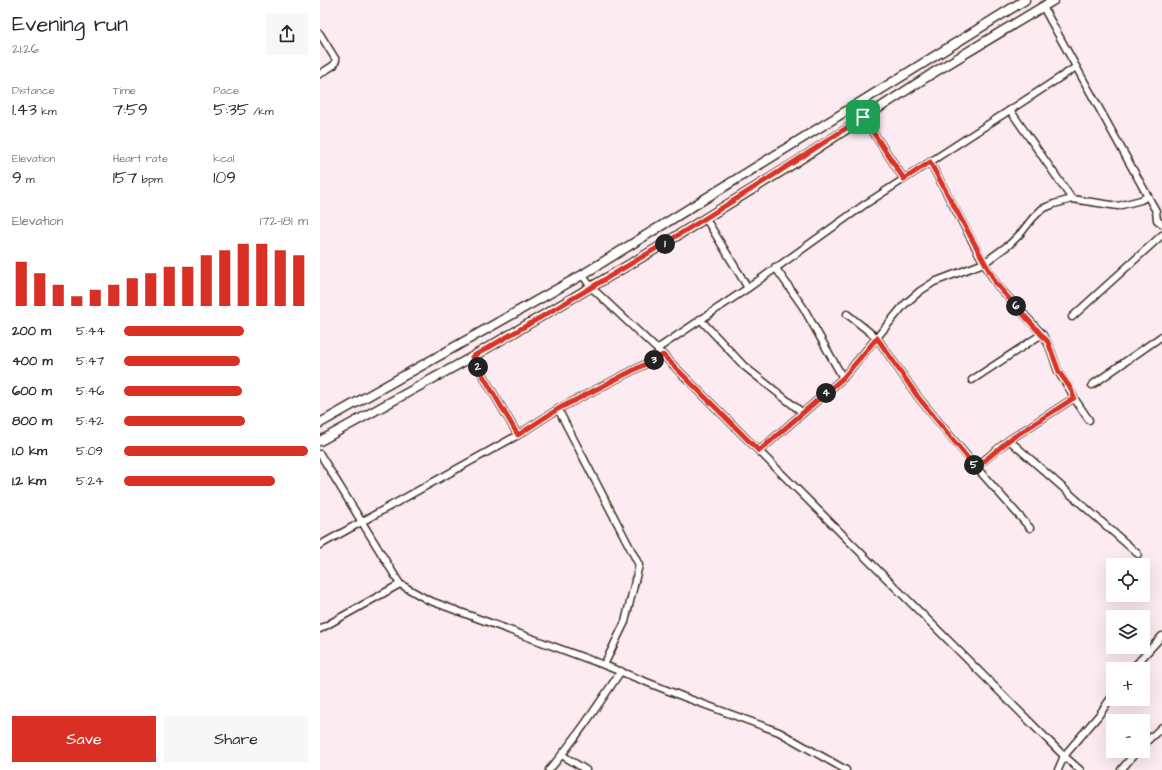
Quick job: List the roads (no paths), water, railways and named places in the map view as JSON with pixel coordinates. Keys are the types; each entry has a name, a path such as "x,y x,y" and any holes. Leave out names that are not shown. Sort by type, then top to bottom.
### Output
{"street":[{"path":"320,423 582,275 1025,0"},
{"path":"320,441 472,357 592,288 706,219 933,73 1054,0"},
{"path":"1043,7 1148,196 1156,211 1157,220 1162,224"},
{"path":"320,34 336,60 334,65 320,74"},
{"path":"657,349 748,288 775,267 904,179 1076,66"},
{"path":"1010,110 1072,199"},
{"path":"863,117 904,179"},
{"path":"930,162 997,285 1048,342 1059,372 1089,420"},
{"path":"759,451 843,378 904,305 920,291 934,282 984,263 1010,244 1042,209 1072,199 1118,206 1141,200 1148,196"},
{"path":"706,219 748,288"},
{"path":"1072,317 1162,235"},
{"path":"775,267 802,307 843,378"},
{"path":"582,275 592,288 657,349 1064,756 1080,770"},
{"path":"847,314 877,338 918,397 976,468 1030,528"},
{"path":"700,319 744,366 803,413"},
{"path":"972,380 1042,334"},
{"path":"1092,385 1162,336"},
{"path":"320,545 518,435 558,409 663,355"},
{"path":"472,357 518,435"},
{"path":"976,468 1009,440 1074,398"},
{"path":"558,409 639,565 625,622 604,665"},
{"path":"1009,440 1138,554"},
{"path":"320,454 400,584 428,600 604,665 778,732 846,770"},
{"path":"320,629 400,584"},
{"path":"1138,662 1162,636"},
{"path":"549,770 596,709 621,672"},
{"path":"1058,770 1064,756 1106,705"},
{"path":"1150,738 1162,727"},
{"path":"562,755 586,770"},
{"path":"1121,770 1131,758"}]}
